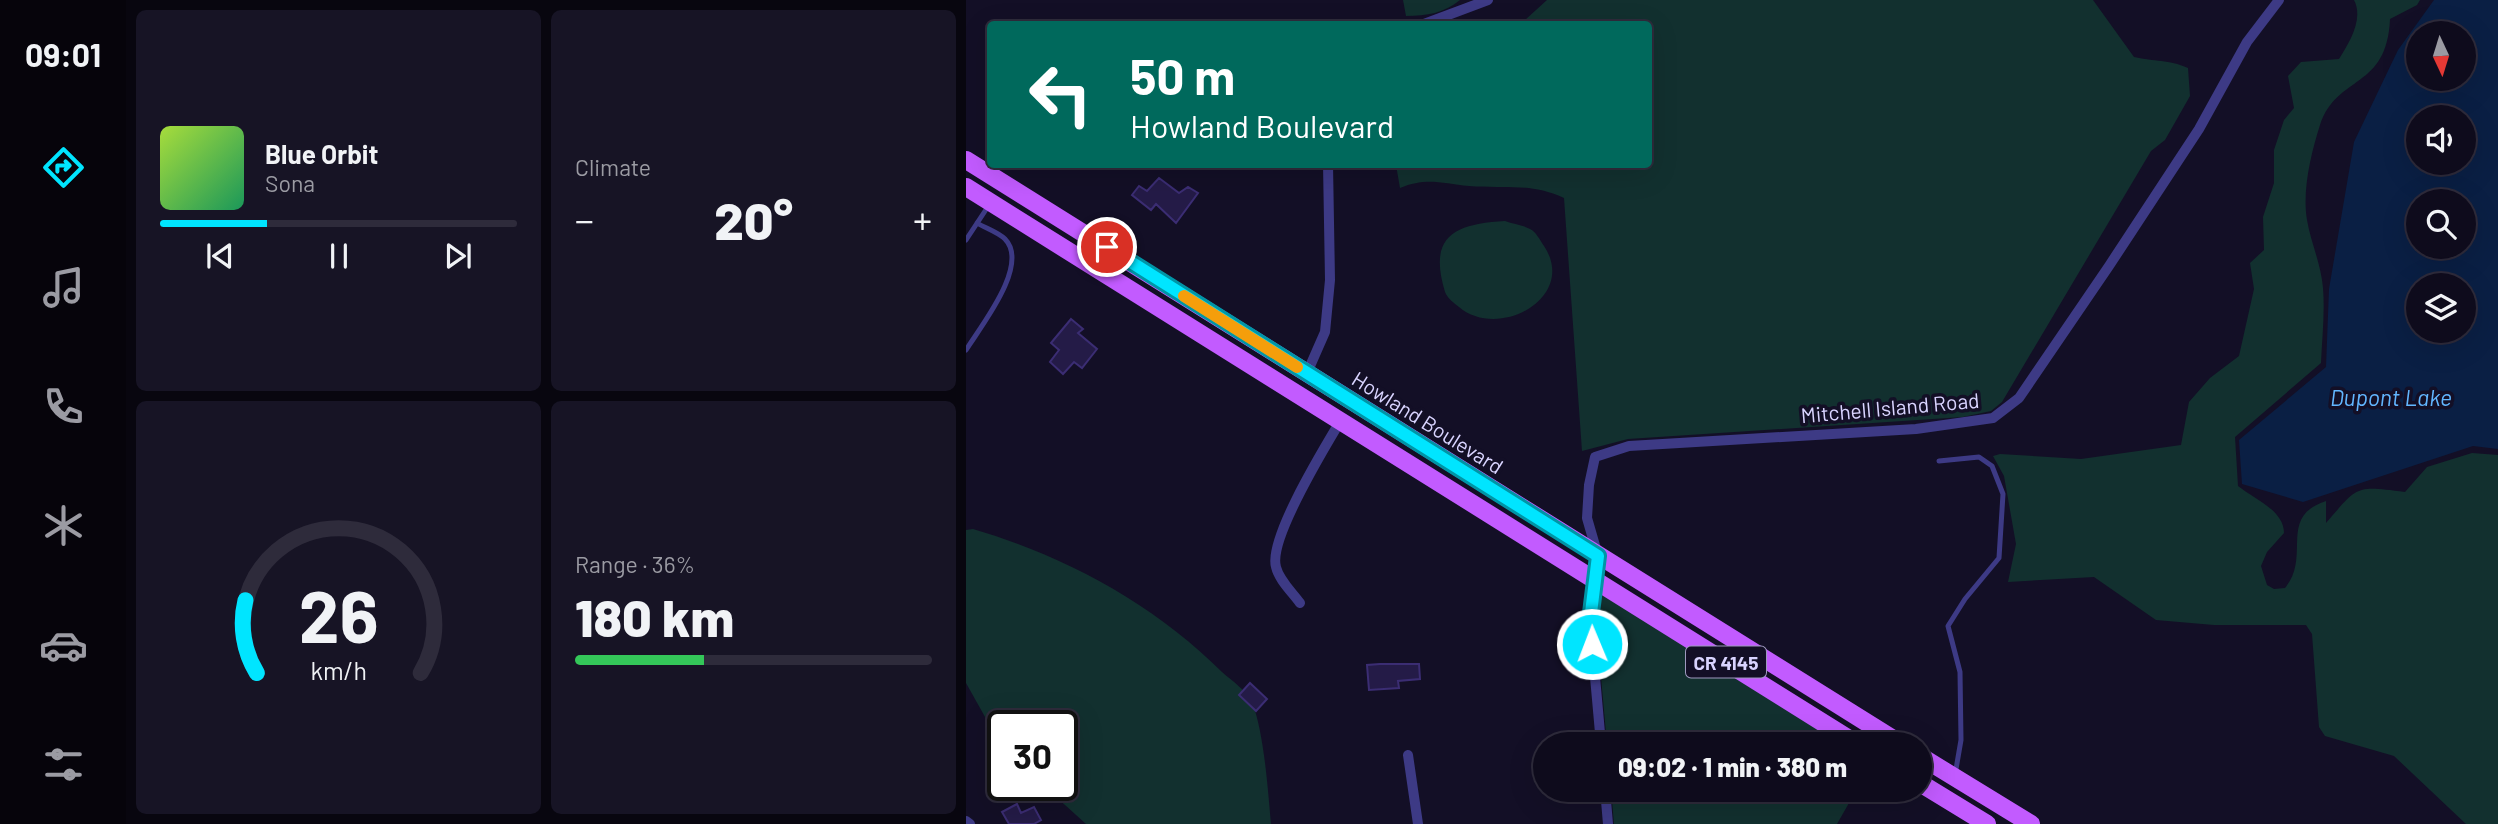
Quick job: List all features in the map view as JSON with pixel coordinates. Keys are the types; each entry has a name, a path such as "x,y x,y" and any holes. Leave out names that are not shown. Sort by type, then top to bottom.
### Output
{"main road":[{"name":"Howland Boulevard","path":"966,160 1882,732"},
{"name":"Howland Boulevard","path":"966,187 1838,732"},
{"path":"1932,764 2031,824"},
{"path":"1932,790 1987,824"}],"street":[{"path":"1432,21 1488,0"},
{"name":"Mitchell Island Road","path":"1598,556 1587,518 1589,485 1595,457 1629,446 1964,424 1993,418 2019,398 2199,129 2247,42 2279,0"},
{"path":"1307,373 1325,332 1330,281 1328,168"},
{"path":"1300,603 1276,568 1274,552 1297,500 1341,420"},
{"path":"1598,556 1590,621 1600,732"},
{"path":"1408,755 1418,824"},
{"path":"1606,802 1608,824"},
{"path":"966,821 970,824"}],"lane":[{"path":"966,240 990,202"},
{"path":"966,348 1013,272 1013,257 1006,240 977,223"},
{"path":"1939,461 1979,457 1986,461 1998,476 2004,501 1997,565 1969,594 1948,626 1960,672 1960,753 1954,778"}],"green space":[{"path":"1403,0 1460,0 1435,13 1406,16"},
{"path":"1547,0 2093,0 2134,57 2174,63 2188,68 2190,96 2165,140 2151,151 2002,402 1991,411 1963,417 1628,439 1582,451 1564,198 1528,188 1434,182 1400,188 1397,168 1652,168 1652,21 1522,21"},
{"path":"2354,0 2420,0 2417,5 2390,19 2387,42 2380,58 2371,70 2338,97 2320,125 2311,160 2306,209 2323,288 2321,363 2235,437 2238,486 2274,511 2283,525 2284,533 2267,552 2261,566 2267,585 2274,589 2285,588 2293,576 2296,563 2299,527 2311,508 2326,501 2326,523 2345,501 2359,491 2376,489 2405,492 2427,467 2472,453 2498,455 2498,824 2466,824 2394,756 2325,736 2319,727 2312,634 2306,625 2214,625 2156,620 2094,577 2008,582 2016,544 2004,476 1993,456 2000,454 2081,459 2181,445 2189,402 2210,378 2239,356 2254,289 2250,263 2264,250 2263,217 2274,183 2274,150 2284,120 2294,108 2288,76 2301,62 2339,59 2356,23 2357,7"},
{"path":"1505,221 1532,230 1538,236 1552,265 1551,282 1543,297 1512,316 1494,319 1476,316 1455,304 1445,292 1440,258 1443,246 1459,230 1472,225"},
{"path":"973,529 1041,553 1106,585 1138,604 1196,647 1243,690 1252,702 1260,729 1271,824 1086,824 1061,801 1078,801 1078,710 987,710 987,720 966,683 966,530"},
{"path":"1600,591 1826,732 1606,732 1596,621"},
{"path":"1612,802 1850,802 1837,824 1614,824"}],"water":[{"name":"Dupont Lake","path":"2434,0 2498,0 2498,449 2473,446 2303,502 2242,484 2239,440 2326,367 2329,289 2354,142 2398,50 2406,39 2406,91 2476,91 2476,21 2419,21"}],"building":[{"path":"1159,178 1179,193 1188,187 1198,193 1176,223 1156,204 1151,210 1132,195 1139,186 1147,191"},
{"path":"1071,319 1083,329 1078,333 1097,349 1082,368 1074,362 1063,374 1050,362 1059,350 1051,343"},
{"path":"1419,664 1420,679 1398,681 1399,688 1369,690 1367,665"},
{"path":"1250,683 1267,699 1256,711 1239,695"},
{"path":"1017,804 1021,813 1034,807 1041,820 1034,824 1009,824 1002,812"}],"slow traffic":[{"path":"1184,296 1297,367"}],"route":[{"path":"1107,247 1598,556 1590,621 1592,644"}]}
